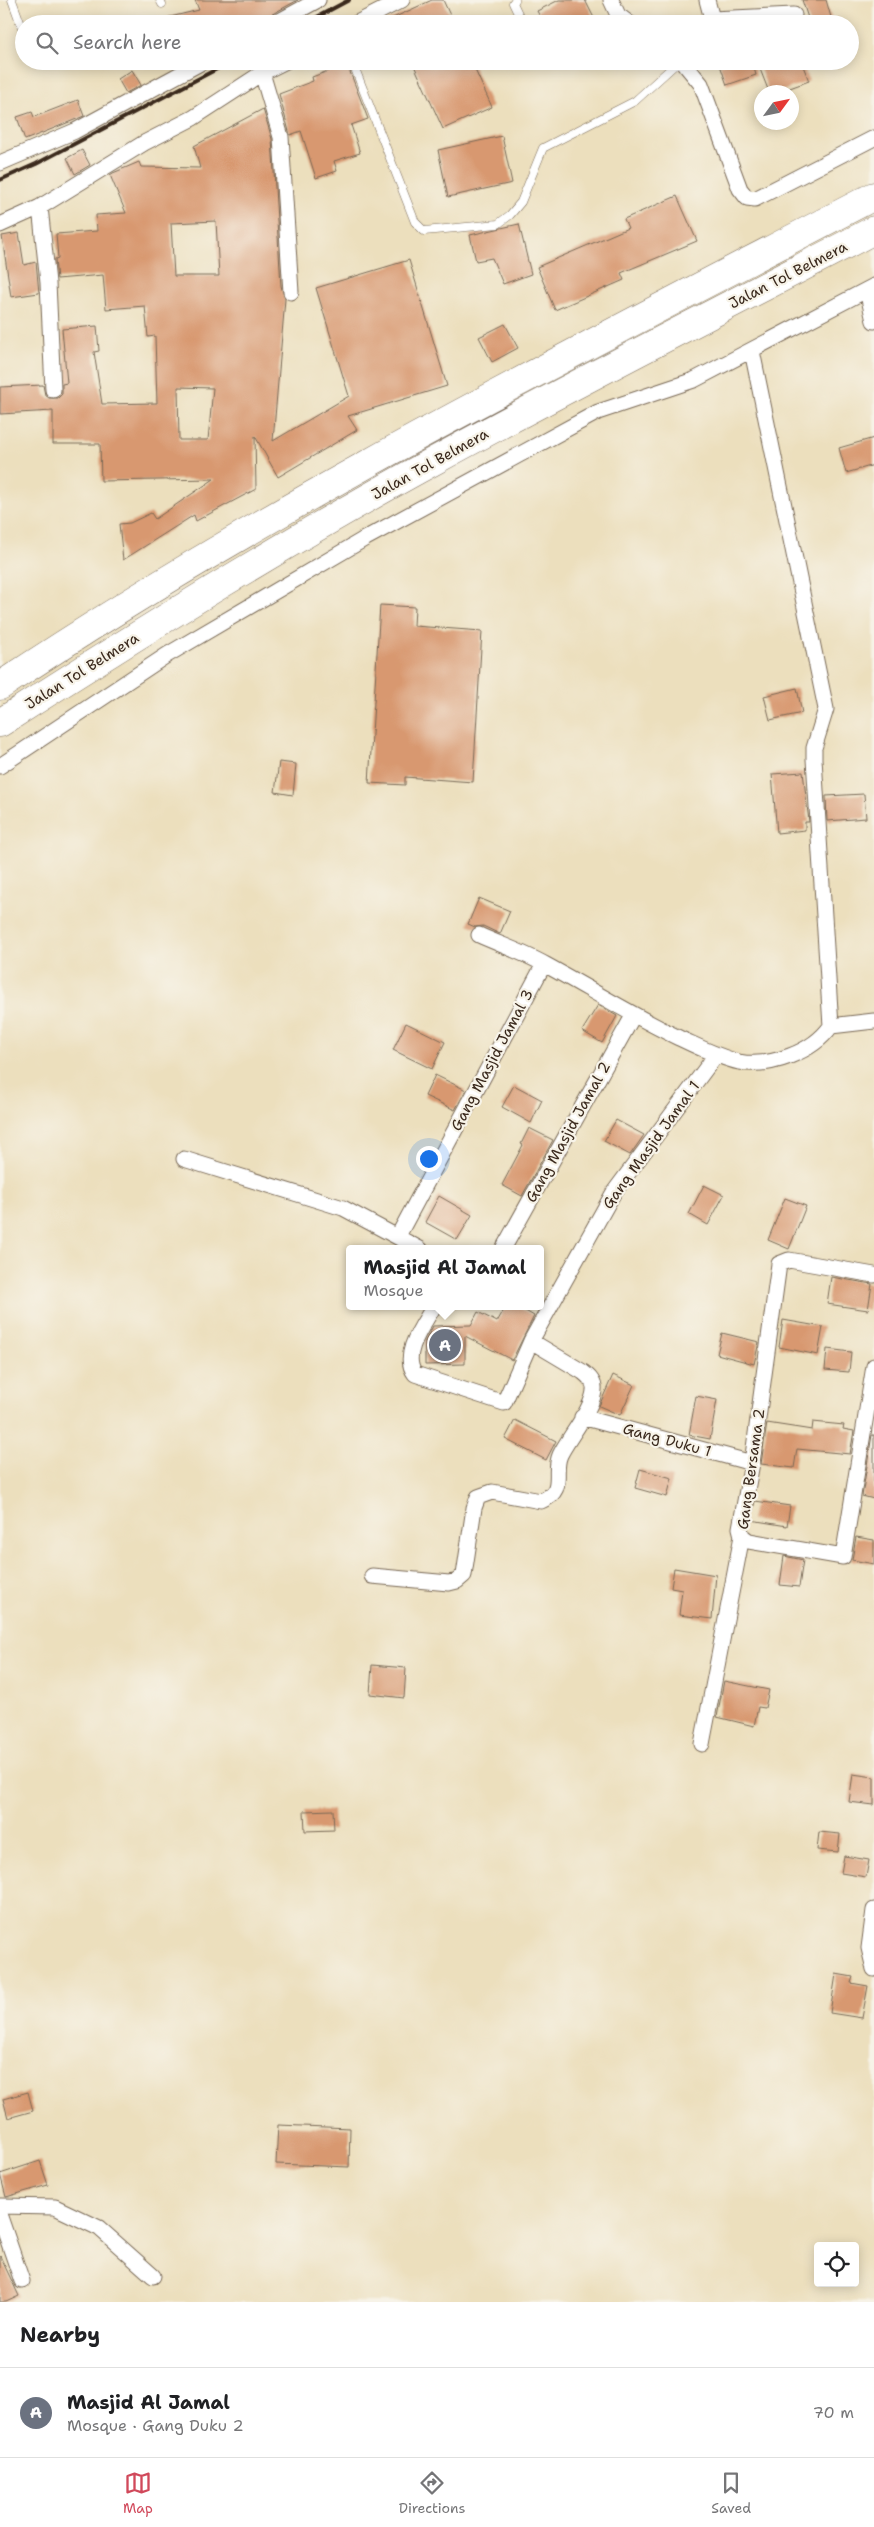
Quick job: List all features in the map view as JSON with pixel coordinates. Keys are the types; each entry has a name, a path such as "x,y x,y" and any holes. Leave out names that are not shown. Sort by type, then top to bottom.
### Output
{"highway":[{"name":"Jalan Tol Belmera","path":"0,686 269,518 605,335 874,196"},
{"name":"Jalan Tol Belmera","path":"0,723 225,582 429,463 628,356 874,230"}],"street":[{"path":"290,15 318,0"},
{"path":"373,15 402,0"},
{"path":"611,0 618,15"},
{"path":"707,0 710,15"},
{"path":"0,163 75,131 187,70"},
{"path":"0,225 40,207 144,143 193,118 268,70"},
{"path":"688,70 701,84 740,189 747,198 755,199 874,138"},
{"path":"262,73 281,137 291,292"},
{"path":"40,207 48,283 53,390"},
{"path":"0,766 167,655 366,538 598,412 694,380 871,288 874,321"},
{"path":"479,935 544,964 633,1016 716,1056 741,1062 771,1062 799,1052 824,1036 831,1026 814,759 814,748 826,709 752,351"},
{"name":"Gang Masjid Jamal 3","path":"398,1236 544,964"},
{"name":"Gang Masjid Jamal 2","path":"506,1245 633,1016"},
{"path":"831,1026 874,1021"},
{"name":"Gang Masjid Jamal 1","path":"432,1310 412,1347 411,1365 415,1374 504,1403 531,1342 614,1192 716,1056"},
{"path":"184,1159 343,1208 413,1245"},
{"name":"Gang Bersama 2","path":"874,1275 789,1260 779,1264 752,1463 740,1528 742,1536 749,1541 843,1557 874,1366"},
{"path":"372,1576 449,1583 457,1581 464,1574 474,1508 478,1497 492,1492 541,1501 549,1498 555,1490 559,1477 559,1457 590,1402 594,1387 590,1377 531,1342"},
{"name":"Gang Duku 1","path":"582,1417 752,1463"},
{"path":"702,1744 742,1536"},
{"path":"874,1910 870,1948 874,1969"},
{"path":"0,2206 54,2207 99,2228 153,2276"},
{"path":"0,2218 22,2281"}],"lane":[{"path":"12,0 17,15"},
{"path":"515,0 513,3 519,15"},
{"path":"356,70 415,222 424,231 498,224 510,215 521,202 543,148 634,101 670,70"}],"building":[{"path":"195,0 298,0 270,15 178,15 199,10"},
{"path":"432,0 443,0 450,15 400,15"},
{"path":"559,0 585,0 592,15 539,15 537,11"},
{"path":"802,0 826,0 830,15 807,15"},
{"path":"132,70 141,85 126,93 118,79"},
{"path":"331,70 349,70 368,119 351,125 360,153 334,161 337,171 316,178 301,131 290,135 279,94 313,81 312,77"},
{"path":"416,70 475,70 492,107 443,129"},
{"path":"722,70 755,70 756,75 727,85"},
{"path":"760,70 805,70 809,81 798,85 766,85"},
{"path":"78,100 84,116 25,140 17,117 32,112 34,117"},
{"path":"263,109 272,139 281,286 285,299 273,441 349,396 316,288 409,260 447,386 348,416 357,430 278,477 255,436 256,489 196,521 194,515 123,560 119,524 130,523 151,513 155,519 214,479 101,481 100,444 53,444 53,411 0,414 0,387 43,385 45,395 49,398 58,398 62,394 62,384 67,383 62,329 97,326 99,351 94,352 102,404 157,403 155,336 148,337 145,306 106,309 103,275 57,279 55,259 58,258 56,234 97,231 96,215 126,213 110,175 113,173 139,162 141,167 200,168 194,146","holes":["216,221 219,276 174,276 171,223","178,387 213,388 208,440 179,440"]},
{"path":"502,136 512,183 448,197 438,150"},
{"path":"82,150 90,165 75,174 67,158"},
{"path":"677,196 697,241 621,273 624,280 555,310 537,267 628,228 624,219"},
{"path":"519,224 531,274 503,284 492,258 476,261 470,235"},
{"path":"19,233 24,265 36,262 39,293 11,297 2,236"},
{"path":"505,324 518,348 492,362 479,337"},
{"path":"874,438 874,465 846,473 839,448"},
{"path":"380,605 415,607 414,626 482,631 473,782 405,777 405,785 369,783"},
{"path":"797,688 802,713 770,720 764,696"},
{"path":"279,762 296,764 293,795 275,792"},
{"path":"803,772 809,822 805,822 805,830 777,833 772,774"},
{"path":"864,794 866,818 827,821 826,796"},
{"path":"479,898 510,911 500,934 483,926 475,927 468,924"},
{"path":"598,1005 617,1016 602,1043 582,1031"},
{"path":"406,1023 445,1042 432,1069 393,1050"},
{"path":"435,1075 466,1090 455,1110 425,1096"},
{"path":"514,1085 542,1100 531,1123 502,1107"},
{"path":"616,1120 644,1135 630,1155 604,1141"},
{"path":"529,1128 553,1140 522,1196 502,1185 523,1145 521,1144"},
{"path":"704,1185 724,1195 708,1225 689,1214"},
{"path":"439,1196 472,1215 457,1240 425,1222"},
{"path":"785,1198 806,1206 789,1249 768,1240"},
{"path":"831,1277 872,1284 868,1310 827,1304"},
{"path":"504,1310 524,1310 534,1316 512,1360 465,1336 465,1364 425,1365 425,1341 433,1326 471,1325 478,1312 497,1322"},
{"path":"783,1320 823,1327 818,1355 779,1347"},
{"path":"722,1333 759,1342 754,1364 717,1354"},
{"path":"827,1349 851,1352 849,1372 825,1370"},
{"path":"613,1375 634,1385 620,1415 599,1406"},
{"path":"696,1396 717,1400 710,1439 689,1435"},
{"path":"515,1420 556,1441 546,1460 505,1439"},
{"path":"813,1422 844,1425 843,1429 854,1431 850,1454 797,1449 794,1468 761,1464 767,1423 812,1430"},
{"path":"872,1435 874,1435 874,1499 862,1496"},
{"path":"640,1469 672,1478 667,1497 635,1488"},
{"path":"755,1501 790,1506 787,1526 751,1520"},
{"path":"856,1537 874,1540 874,1564 852,1560"},
{"path":"784,1556 803,1560 799,1587 780,1585"},
{"path":"674,1568 716,1575 712,1619 679,1615 682,1590 671,1588"},
{"path":"372,1665 406,1668 404,1698 370,1694"},
{"path":"724,1681 769,1690 765,1708 758,1707 754,1726 717,1717"},
{"path":"853,1774 874,1777 874,1805 849,1802"},
{"path":"333,1810 334,1830 305,1831 304,1811"},
{"path":"819,1832 840,1834 838,1852 817,1850"},
{"path":"844,1856 869,1860 866,1877 841,1873"},
{"path":"836,1974 853,1977 851,1983 868,1986 862,2018 830,2013"},
{"path":"28,2092 33,2111 8,2118 3,2099"},
{"path":"278,2125 350,2128 349,2167 276,2164"},
{"path":"40,2161 48,2185 6,2197 0,2174"},
{"path":"0,2256 19,2296 6,2302 0,2302"}],"railway":[{"path":"321,15 349,0"},
{"path":"0,180 36,164 215,70"}],"place":[{"name":"Masjid Al Jamal","path":"445,1345"}]}
